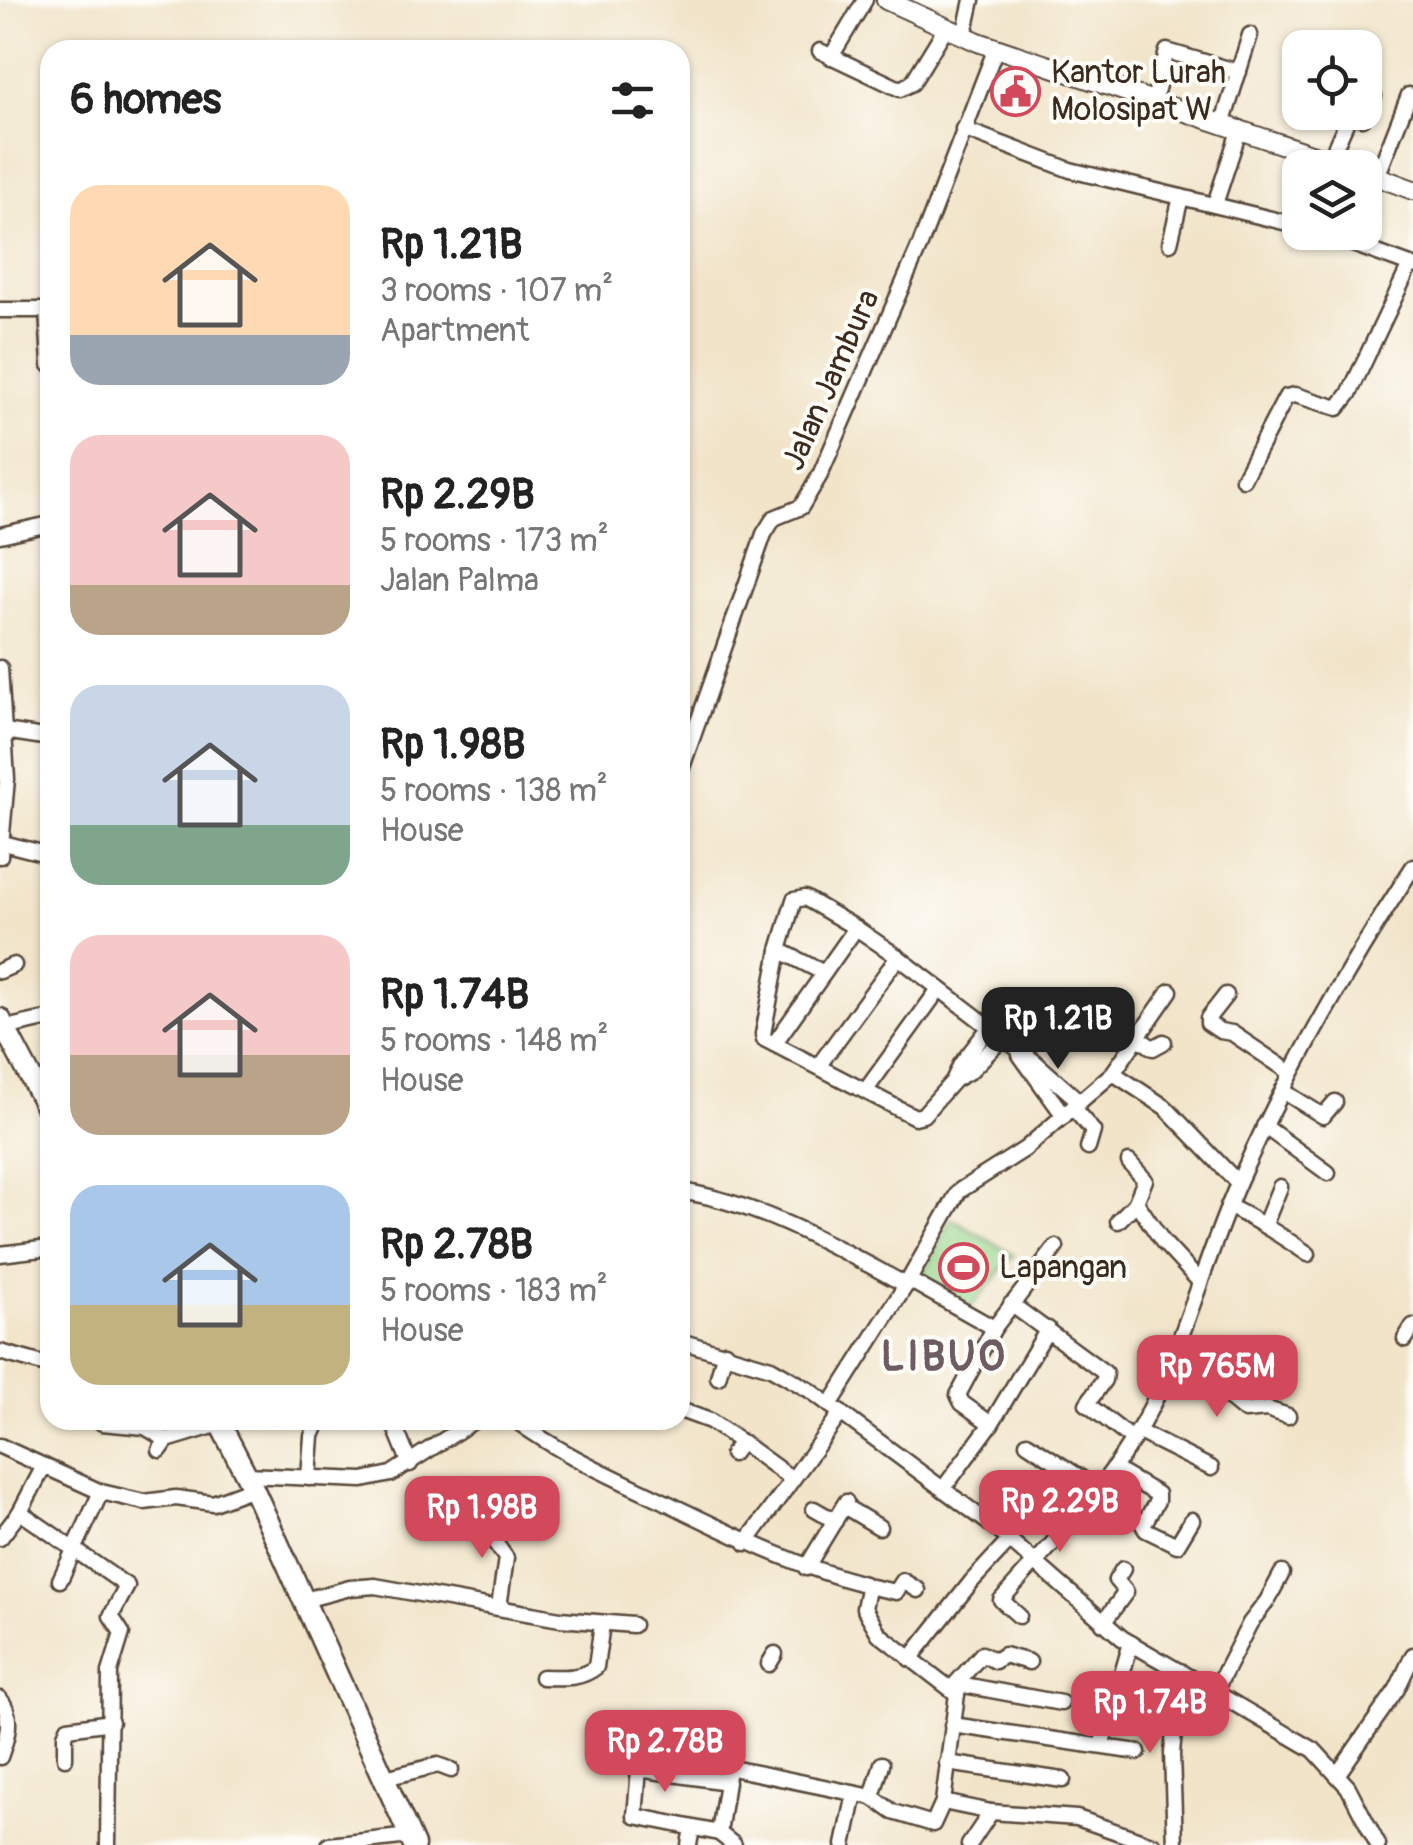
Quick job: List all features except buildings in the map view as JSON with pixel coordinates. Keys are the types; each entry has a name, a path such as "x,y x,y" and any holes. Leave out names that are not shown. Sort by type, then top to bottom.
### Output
{"highway":[{"path":"3,1024 40,1095"},
{"path":"223,1430 412,1841"}],"main road":[{"path":"886,0 996,48 1302,150"},
{"path":"1382,178 1413,190"}],"street":[{"path":"865,0 825,54 900,89 912,83 945,29"},
{"path":"964,36 972,0"},
{"path":"1215,204 1239,72 1250,35"},
{"name":"Jalan Jambura","path":"690,745 764,534 774,518 803,504 832,446 914,262 996,48"},
{"path":"1154,100 1168,52 1239,72"},
{"path":"1382,151 1408,96"},
{"path":"963,129 1070,170 1282,221"},
{"path":"1170,243 1181,197"},
{"path":"1242,479 1286,397 1295,395 1338,408 1349,394 1412,266 1369,250"},
{"path":"0,310 40,310"},
{"path":"0,536 40,526"},
{"path":"0,668 6,813 1,849 40,854"},
{"path":"5,730 40,736"},
{"path":"1018,1616 1001,1600 1075,1520 1135,1435 1170,1361 1228,1206 1264,1126 1355,956 1413,867"},
{"path":"1002,1039 984,1046 961,1064 954,1080 914,1118 764,1039 779,950 792,904 796,898 805,898 856,928 1035,1062 1093,1131 1088,1148"},
{"path":"774,1044 856,928"},
{"path":"779,950 824,973"},
{"path":"818,1065 898,958"},
{"path":"866,1090 939,989"},
{"path":"746,1544 792,1480 835,1409 959,1191 1024,1148 1112,1074 1170,992"},
{"path":"1226,994 1208,1023 1220,1032 1232,1033 1291,1073"},
{"path":"3,1024 40,1019"},
{"path":"1127,1020 1125,1030 1137,1039 1153,1048 1164,1042"},
{"path":"984,1046 988,1028"},
{"path":"1112,1074 1165,1107 1238,1183"},
{"path":"1283,1091 1323,1116 1334,1102"},
{"path":"1264,1126 1328,1173"},
{"path":"1129,1162 1145,1180 1134,1199 1136,1203 1163,1242 1199,1281"},
{"path":"1265,1224 1280,1187"},
{"path":"690,1193 733,1204 785,1224 994,1328"},
{"path":"1118,1221 1136,1203"},
{"path":"1228,1206 1265,1224 1273,1234 1308,1254"},
{"path":"991,1424 962,1403 958,1395 994,1328 1056,1247"},
{"path":"0,1254 40,1249"},
{"path":"1011,1304 1106,1373 1082,1403 1135,1435 1211,1468"},
{"path":"943,1488 991,1424 1048,1329"},
{"path":"690,1343 790,1378 1010,1540 1131,1643 1314,1750 1348,1786 1378,1845"},
{"path":"0,1352 40,1363"},
{"path":"718,1378 725,1352"},
{"path":"1170,1361 1206,1378 1245,1411 1267,1409 1288,1416"},
{"path":"690,1414 710,1422 736,1448 792,1480"},
{"path":"148,1430 163,1445 200,1430"},
{"path":"309,1478 315,1430"},
{"path":"396,1430 410,1464"},
{"path":"0,1446 101,1492 150,1502 176,1498 203,1504 250,1482 362,1480 391,1474 460,1430"},
{"path":"528,1430 746,1544 806,1568 868,1586 896,1592 904,1581 918,1590"},
{"path":"1027,1443 1098,1489"},
{"path":"0,1538 20,1512 44,1466"},
{"path":"1114,1469 1157,1494 1157,1502 1143,1525 1146,1530 1174,1546 1192,1520"},
{"path":"1020,1477 1075,1520"},
{"path":"60,1580 101,1492"},
{"path":"806,1568 845,1504 880,1527"},
{"path":"814,1509 834,1521"},
{"path":"20,1512 127,1583 111,1616 122,1633 110,1672 108,1845"},
{"path":"475,1514 506,1558 498,1607"},
{"path":"910,1659 1010,1540"},
{"path":"1103,1623 1126,1591 1116,1580 1123,1568"},
{"path":"1215,1691 1250,1623 1268,1601 1282,1573"},
{"path":"304,1600 375,1586 602,1624 633,1625"},
{"path":"868,1586 866,1612 887,1642 954,1691"},
{"path":"542,1677 575,1677 596,1666 602,1624"},
{"path":"1101,1746 1131,1643"},
{"path":"639,1769 727,1775 872,1797 894,1812 934,1824 944,1802 954,1691 982,1654 995,1661 1004,1655 1029,1662"},
{"path":"1337,1775 1407,1682 1413,1654"},
{"path":"1175,1845 1172,1734 1180,1671"},
{"path":"954,1691 964,1686 1060,1703"},
{"path":"0,1699 7,1708 0,1757"},
{"path":"66,1758 68,1728 111,1722"},
{"path":"952,1725 1138,1752"},
{"path":"719,1833 728,1741 646,1731 635,1816 719,1833 734,1845"},
{"path":"947,1763 1063,1780"},
{"path":"872,1797 882,1764"},
{"path":"385,1778 438,1765 451,1770"},
{"path":"844,1845 855,1794"},
{"path":"944,1802 991,1812 1077,1818 1154,1845"},
{"path":"969,1845 991,1812"},
{"path":"689,1845 692,1828"},
{"path":"328,1845 412,1841"}],"green space":[{"name":"Lapangan","path":"952,1219 1014,1255 969,1310 919,1282"}],"place":[{"name":"Kantor Lurah Molosipat W","path":"1016,91"},
{"name":"Lapangan","path":"964,1268"}],"district":[{"name":"LIBUO","path":"944,1357"}]}
